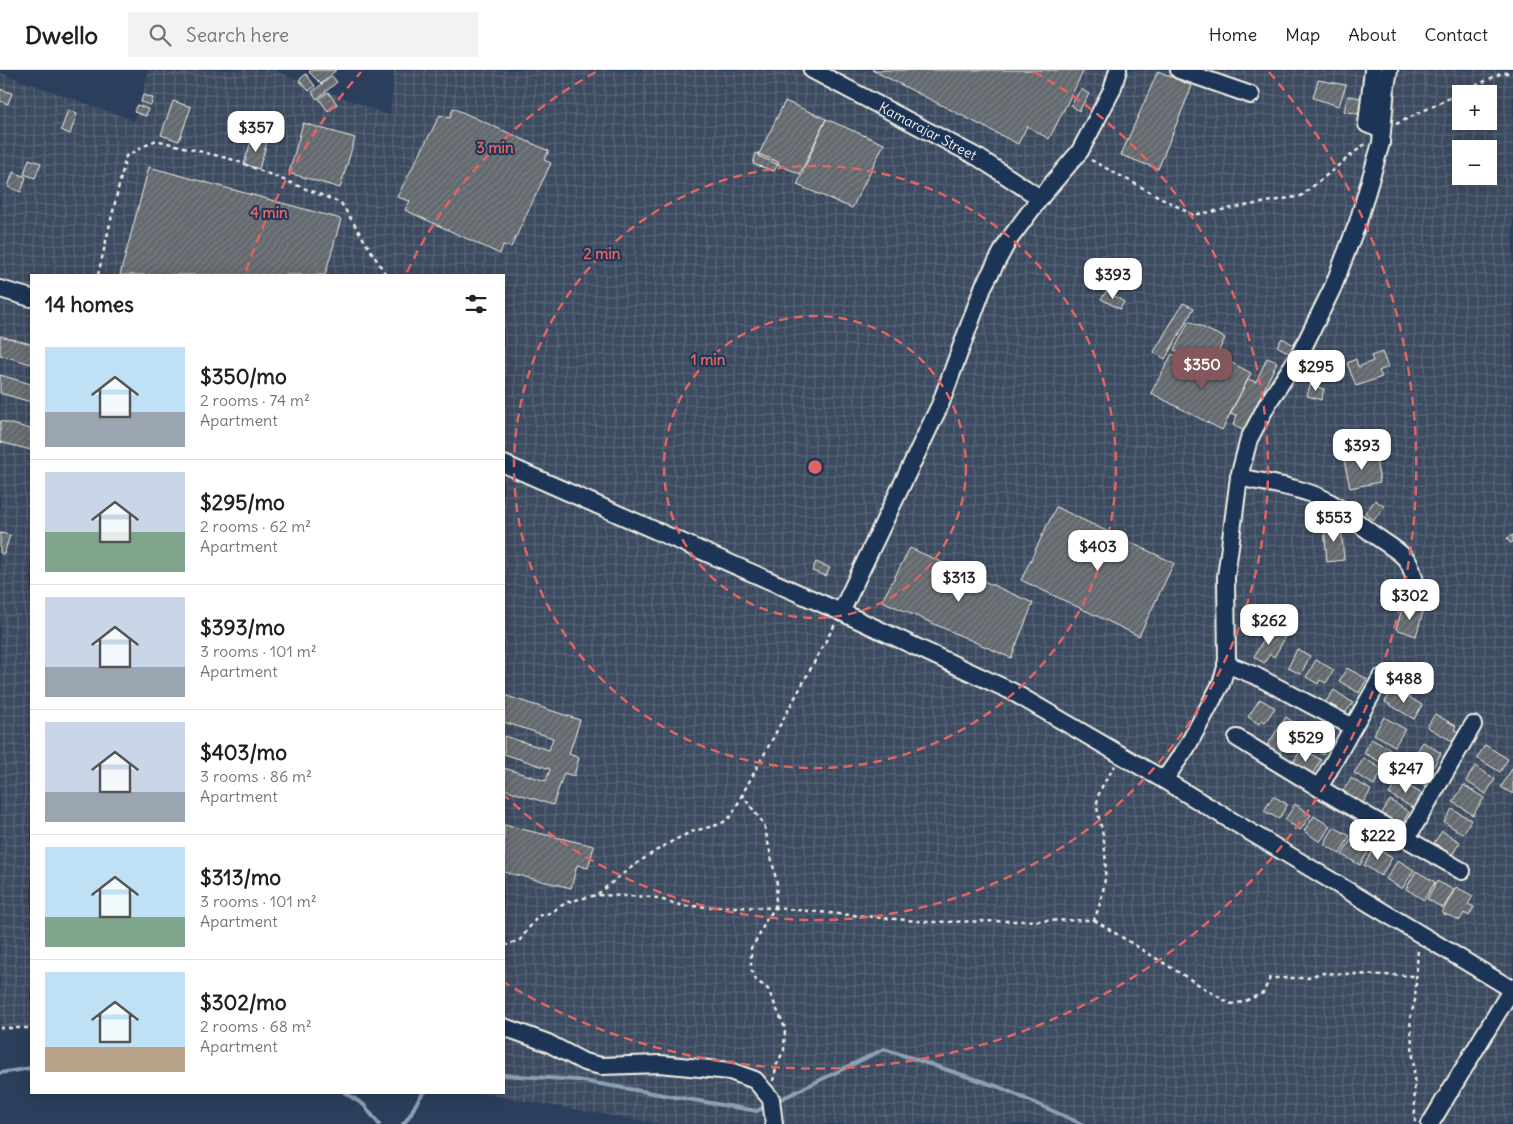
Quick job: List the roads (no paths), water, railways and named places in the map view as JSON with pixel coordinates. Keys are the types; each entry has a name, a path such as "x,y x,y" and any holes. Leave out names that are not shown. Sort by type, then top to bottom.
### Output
{"street":[{"name":"Kamarajar Street","path":"812,70 979,158 1040,198"},
{"path":"841,612 940,405 984,285 1008,241 1040,198 1078,154 1108,97 1118,70"},
{"path":"1179,70 1251,95"},
{"path":"1373,70 1367,124 1382,130"},
{"path":"1164,780 1187,747 1220,684 1226,664 1226,577 1239,477 1249,439 1268,403 1300,354 1333,287 1358,222 1381,143 1389,70"},
{"path":"0,289 30,298"},
{"path":"505,464 841,612 1011,691 1164,780 1512,989 1430,1124"},
{"path":"1239,477 1314,495 1330,502 1380,540 1399,550 1408,560 1414,575 1416,588"},
{"path":"1226,664 1256,676 1353,727"},
{"path":"1319,788 1381,678"},
{"path":"1407,838 1473,725"},
{"path":"1237,738 1462,871"},
{"path":"505,1027 548,1043 584,1062 601,1066 660,1064 730,1071 755,1080 772,1113"}],"waterway":[{"path":"775,1102 884,1049 999,1087 1082,1124"},
{"path":"0,1073 30,1068"},
{"path":"505,1075 577,1080 757,1111 766,1106"},
{"path":"347,1094 364,1105 379,1124"},
{"path":"403,1124 410,1116 422,1094"}]}
